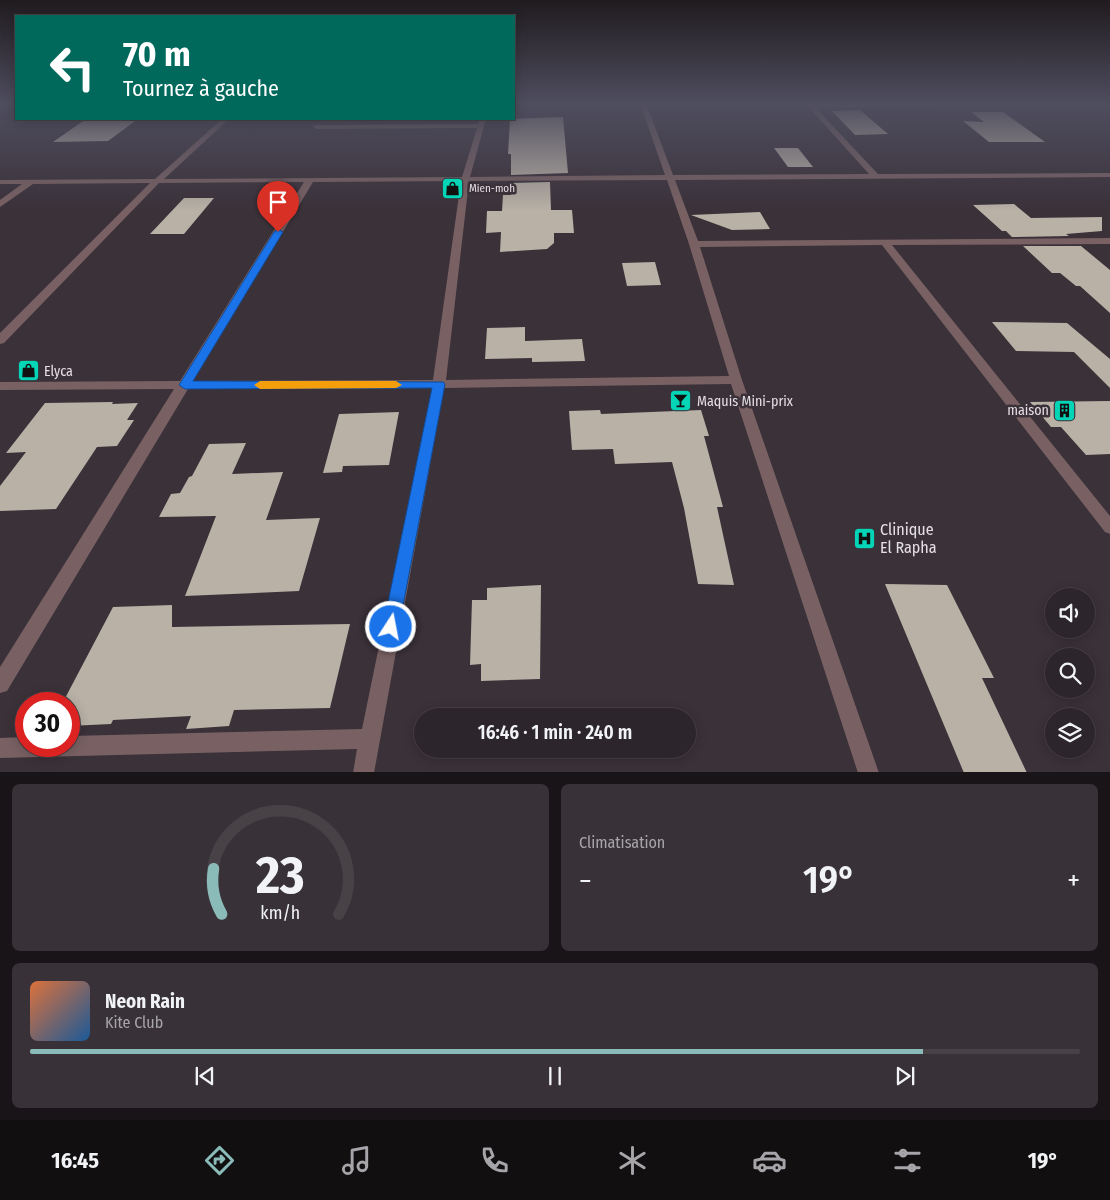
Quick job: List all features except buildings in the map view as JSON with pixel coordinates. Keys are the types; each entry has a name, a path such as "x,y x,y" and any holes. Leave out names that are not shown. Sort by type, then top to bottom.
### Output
{"street":[{"path":"0,340 157,181 204,139"},
{"path":"363,772 439,384 465,179 476,139"},
{"path":"656,139 694,244 736,380 869,772"},
{"path":"842,139 876,176"},
{"path":"0,182 1110,175"},
{"path":"0,684 310,180"},
{"path":"0,204 31,182"},
{"path":"694,244 1110,241"},
{"path":"886,243 1110,528"},
{"path":"0,386 439,384 736,380"},
{"path":"0,748 368,739"}],"slow traffic":[{"path":"260,385 396,385"}],"place":[{"name":"Mien-moh","path":"453,188"},
{"name":"Elyca","path":"28,371"},
{"name":"Maquis Mini-prix","path":"681,401"},
{"name":"maison","path":"1065,410"},
{"name":"Clinique El Rapha","path":"864,538"}],"route":[{"path":"278,232 185,385 439,384 391,627"}]}
